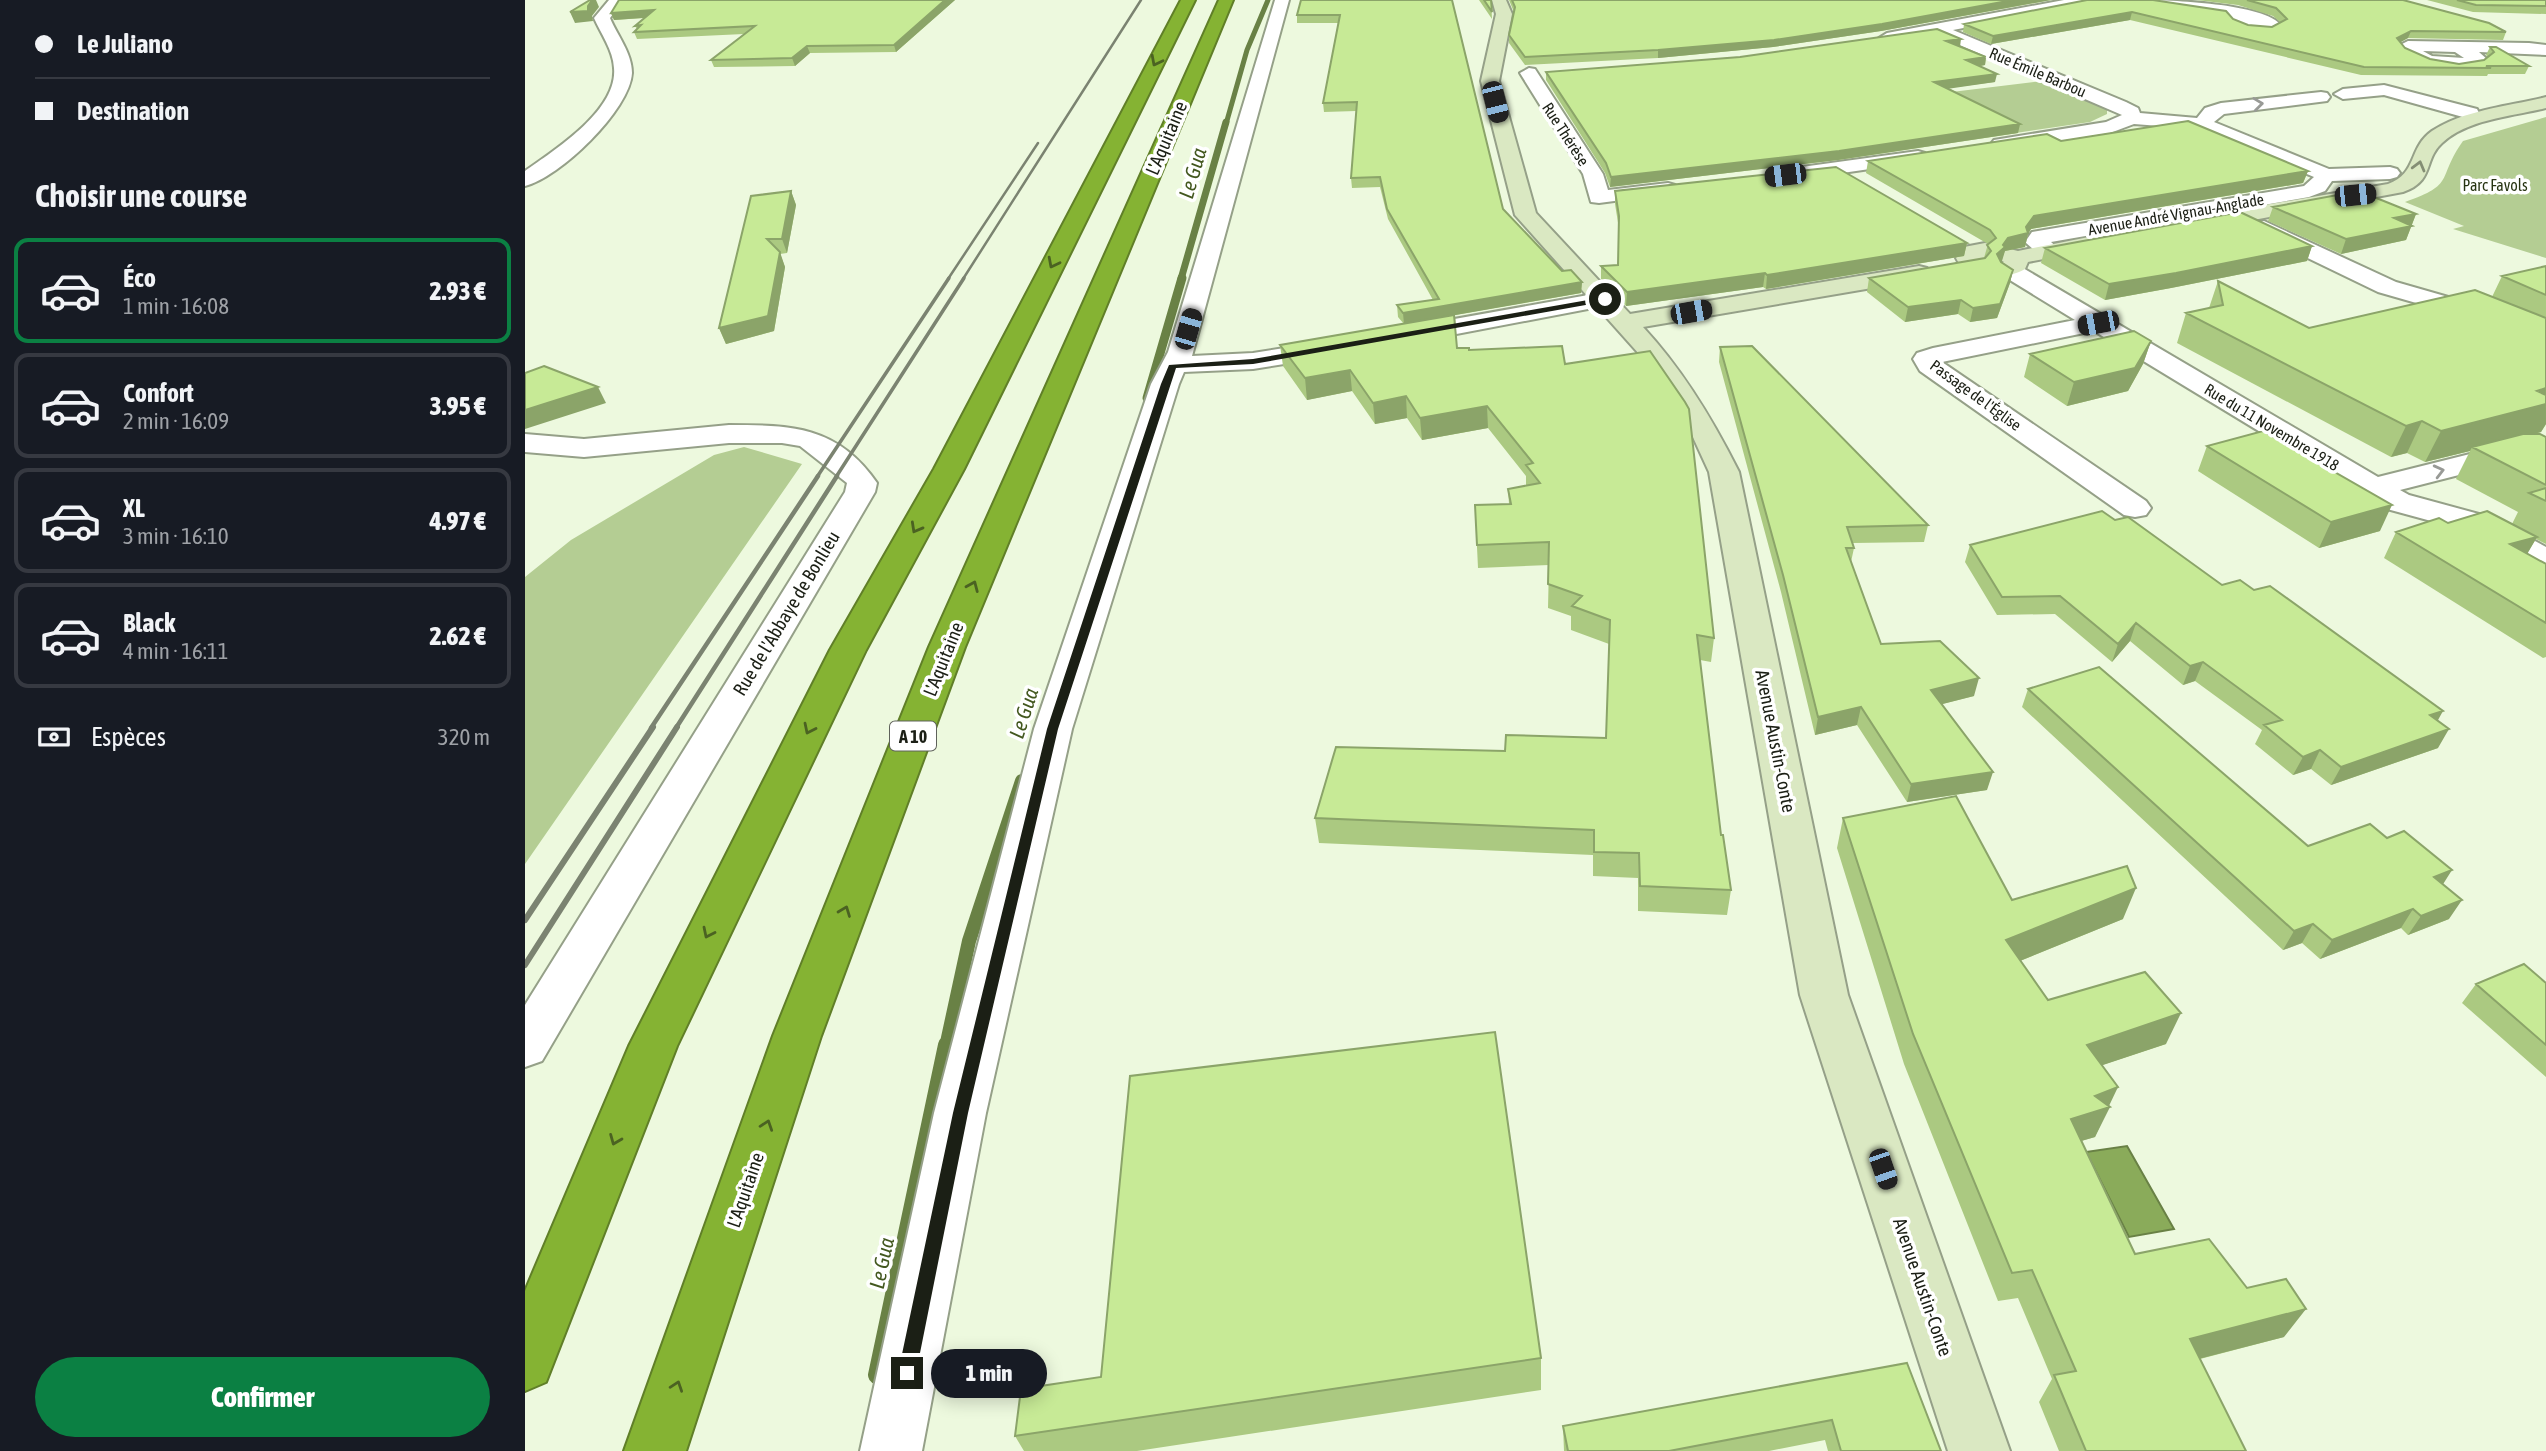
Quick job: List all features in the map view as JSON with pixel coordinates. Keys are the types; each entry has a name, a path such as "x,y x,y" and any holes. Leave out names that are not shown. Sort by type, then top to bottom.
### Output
{"highway":[{"path":"525,1362 653,1046 848,649 949,469 1188,0"},
{"name":"L'Aquitaine","path":"655,1451 797,1036 947,647 1226,0"}],"main road":[{"path":"1502,7 1506,75"},
{"name":"Avenue Austin-Conte","path":"1506,75 1526,215 1650,350 1700,422 1724,472 1823,995 1979,1451"},
{"path":"2416,131 2470,113 2546,95"},
{"name":"Avenue André Vignau-Anglade","path":"1616,311 1970,251 2002,252 2012,263 2049,251 2339,197 2371,194 2407,184 2416,177 2421,169 2421,156 2438,135 2546,102"},
{"path":"2391,173 2396,167 2399,153"},
{"name":"Avenue André Vignau-Anglade","path":"2339,197 2391,173"}],"street":[{"path":"525,180 557,158 613,104 623,75 620,54 602,18 617,0"},
{"path":"891,1451 960,1113 1053,729 1165,384 1181,352 1282,0"},
{"path":"1866,41 1939,30 2088,0"},
{"path":"2147,0 2235,15"},
{"name":"Rue Émile Barbou","path":"1939,30 2120,106 2131,113 2132,118"},
{"path":"2522,33 2546,39"},
{"path":"2459,47 2546,50"},
{"path":"1506,75 1549,72"},
{"name":"Rue Thérèse","path":"1506,75 1593,174 1599,197 1692,186"},
{"path":"2343,94 2384,90 2470,113"},
{"path":"2202,124 2211,112 2221,108 2321,97"},
{"path":"1981,147 2110,127 2132,118 2202,124 2326,175 2391,173"},
{"path":"1772,177 1942,153"},
{"path":"1838,169 1869,187"},
{"name":"Avenue André Vignau-Anglade","path":"2049,251 2036,242 2040,237 2309,191 2318,187 2326,175"},
{"path":"2238,216 2387,287 2488,316 2546,343"},
{"name":"Rue du 11 Novembre 1918","path":"2012,263 2098,323 2373,488 2415,508 2492,529 2546,560"},
{"path":"2433,300 2471,287"},
{"path":"1386,340 1616,311"},
{"name":"Passage de l'Église","path":"2098,323 1926,359 1929,365 2136,508"},
{"path":"1173,365 1253,361 1359,344"},
{"name":"Rue de l'Abbaye de Bonlieu","path":"525,443 584,448 729,434 782,434 809,439 854,472 862,483 860,492 525,1047"},
{"path":"2373,488 2506,454 2546,454"}],"green space":[{"path":"2042,81 2102,106 2107,110 2107,114 2090,122 2009,134 1869,102"},
{"name":"Parc Favols","path":"2546,117 2546,258 2453,229 2464,226 2405,202 2439,185 2463,141"},
{"path":"744,447 802,464 525,864 525,577 571,540 714,455"}],"shaded area":[{"path":"2127,1146 2174,1229 2129,1237 2086,1152"}],"building":[{"path":"590,0 588,11 570,12"},
{"path":"619,0 945,0 894,45 807,46 792,58 711,60 755,26 634,32 641,25 635,26 654,10 611,13"},
{"path":"1301,0 1452,0 1503,209 1562,271 1571,270 1582,282 1403,313 1397,305 1439,299 1387,209 1380,177 1351,178 1357,102 1323,103 1340,15 1297,15"},
{"path":"1484,0 1491,0 1492,12"},
{"path":"1512,0 2013,0 1774,40 1525,57 1509,35 1515,7"},
{"path":"2087,0 2153,0 2226,11 2233,19 2248,25 2272,27 2287,19 2276,8 2247,0 2403,0 2489,23 2506,32 2411,31 2397,38 2405,48 2430,59 2459,64 2484,60 2494,52 2490,47 2496,47 2529,66 2364,67 2132,12 1993,36 1964,24"},
{"path":"2457,0 2546,0 2546,6 2476,5"},
{"path":"1937,29 1961,39 1946,41 1986,57 1966,60 1997,74 1934,82 2020,124 1839,151 1611,177 1606,163 1546,72 1740,57"},
{"path":"2188,121 2308,171 2034,216 2026,227 2028,233 2008,238 2003,245 2005,247 1997,254 2001,262 2013,270 2000,304 1973,308 1961,300 1908,307 1869,278 1985,258 1991,251 1987,245 1996,238 1990,230 1868,161 2047,134 2061,141"},
{"path":"1836,167 1967,243 1767,275 1765,273 1627,292 1601,266 1618,265 1619,216 1615,191"},
{"path":"791,191 782,239 767,239 780,252 768,316 719,328 751,196"},
{"path":"2359,191 2416,214 2394,218 2412,226 2346,239 2273,207"},
{"path":"2240,212 2312,246 2109,284 2045,248"},
{"path":"2546,266 2546,295 2502,276"},
{"path":"2218,281 2309,328 2475,290 2546,318 2546,388 2537,391 2546,395 2546,404 2441,431 2422,421 2406,426 2186,313 2223,305"},
{"path":"1454,315 1457,348 1469,350 1562,346 1565,364 1650,351 1689,409 1714,638 1697,635 1721,835 1731,890 1640,886 1639,853 1594,852 1594,830 1315,818 1336,747 1505,751 1506,735 1606,738 1610,620 1572,606 1582,596 1548,584 1549,542 1477,545 1475,505 1511,504 1508,489 1540,483 1526,465 1533,463 1487,406 1420,418 1406,396 1373,403 1350,370 1305,378 1280,345"},
{"path":"2134,331 2151,341 2135,368 2074,382 2030,354"},
{"path":"1752,346 1928,525 1847,527 1854,548 1846,548 1881,644 1940,641 1979,678 1931,690 1993,772 1911,784 1861,707 1818,717 1783,575 1720,347"},
{"path":"544,366 598,387 525,410 525,373"},
{"path":"2263,431 2392,505 2331,522 2207,446"},
{"path":"2523,434 2540,434 2546,437 2546,485 2472,447"},
{"path":"2546,488 2546,501 2529,493"},
{"path":"2102,511 2115,520 2128,517 2222,585 2240,580 2254,590 2270,586 2443,711 2430,715 2449,729 2341,767 2320,750 2303,757 2264,725 2282,720 2203,662 2190,666 2136,623 2118,644 2060,596 2002,597 1970,545"},
{"path":"2487,511 2537,537 2510,544 2546,564 2546,623 2396,532 2439,518 2448,523"},
{"path":"2099,667 2308,846 2370,824 2387,838 2404,831 2452,870 2434,877 2462,900 2421,916 2413,909 2332,940 2313,924 2294,931 2028,689"},
{"path":"1956,796 2012,900 2127,866 2136,888 2006,940 2048,1000 2145,972 2181,1013 2087,1045 2118,1087 2095,1096 2110,1107 2071,1119 2135,1254 2209,1239 2247,1288 2286,1279 2306,1309 2190,1339 2246,1451 2086,1451 2054,1375 2076,1371 2032,1270 2012,1273 1913,1034 1843,818"},
{"path":"2524,964 2546,983 2546,1045 2476,984"},
{"path":"1495,1032 1541,1358 1015,1436 1021,1389 1101,1377 1130,1076"},
{"path":"1907,1363 1941,1451 1841,1451 1832,1420 1669,1451 1568,1451 1563,1426"}],"waterway":[{"name":"Le Gua","path":"1226,124 1247,50 1268,0"},
{"name":"Le Gua","path":"1181,279 1226,122"},
{"name":"Le Gua","path":"1147,398 1182,278"},
{"name":"Le Gua","path":"946,1047 969,941 1022,781"},
{"name":"Le Gua","path":"877,1375 947,1045"}],"railway":[{"path":"963,279 1141,0"},
{"path":"948,279 1038,143"},
{"path":"817,477 949,278"},
{"path":"836,477 964,278"},
{"path":"651,728 818,476"},
{"path":"676,728 837,476"},
{"path":"525,920 653,727"},
{"path":"525,965 677,727"}],"route":[{"path":"907,1373 960,1113 1053,729 1173,365 1253,361 1373,342 1605,299"}]}
